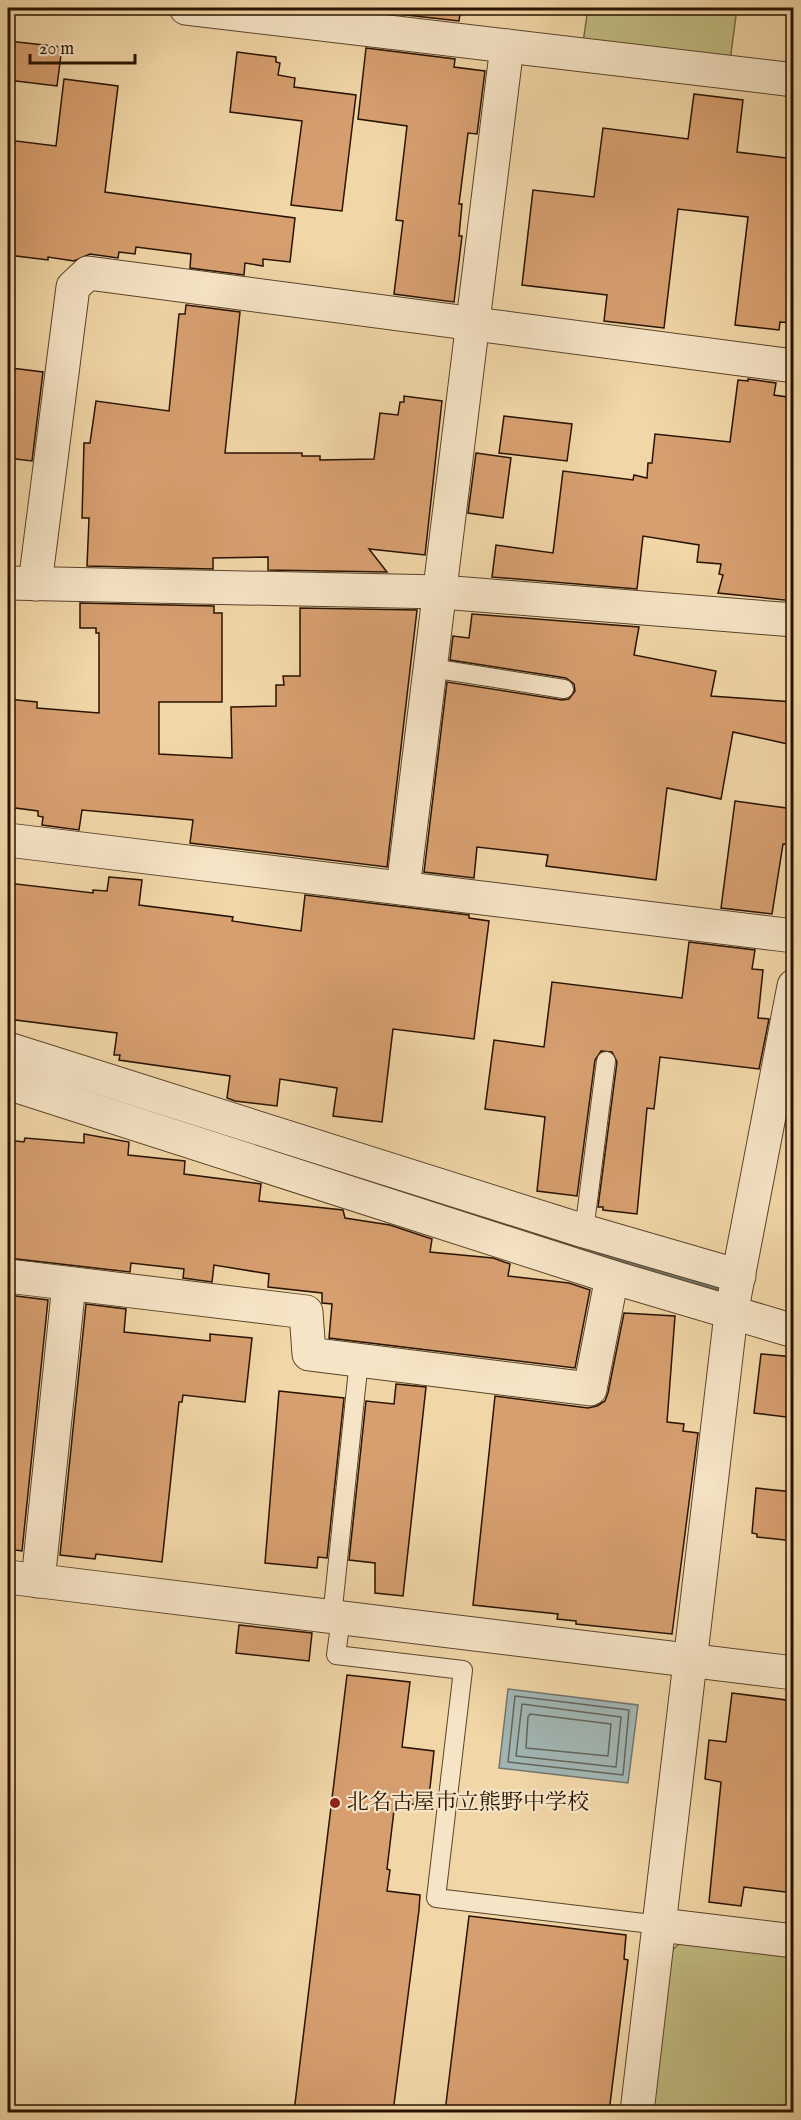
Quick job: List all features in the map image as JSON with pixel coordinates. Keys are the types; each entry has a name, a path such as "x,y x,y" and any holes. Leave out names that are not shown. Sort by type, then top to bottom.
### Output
{"street":[{"path":"186,8 794,80"},
{"path":"404,888 507,46"},
{"path":"794,366 88,273 73,287 21,583 441,592 794,620"},
{"path":"8,840 794,936"},
{"path":"638,2112 732,1314 794,986"},
{"path":"8,1049 584,1230 739,1276"},
{"path":"8,1083 612,1277 794,1331"},
{"path":"8,1276 306,1312 309,1354 590,1389 612,1277"},
{"path":"69,1284 23,1579 794,1673"},
{"path":"660,1925 794,1941"}],"lane":[{"path":"431,668 564,689"},
{"path":"584,1230 606,1061"},
{"path":"359,1360 337,1617 336,1655 463,1670 436,1898 660,1925"}],"shaded area":[{"path":"588,8 737,8 730,61 583,43"},
{"path":"686,1938 793,1951 793,2112 652,2112 670,1952"}],"water":[{"path":"508,1689 638,1705 628,1783 499,1768"}],"building":[{"path":"371,8 461,8 459,21 371,11"},
{"path":"8,41 62,47 57,86 8,80"},
{"path":"366,48 455,59 454,67 485,71 477,134 468,133 459,204 462,204 459,236 462,236 454,302 394,294 403,221 396,220 407,126 358,119"},
{"path":"237,52 276,57 276,62 280,63 278,75 295,78 294,87 356,95 342,211 291,205 302,121 230,112"},
{"path":"64,79 118,86 105,192 295,218 290,262 263,259 263,266 245,263 244,275 190,268 191,254 136,247 135,254 119,252 118,258 90,254 74,261 8,255 8,140 56,146"},
{"path":"694,94 743,100 737,152 794,159 794,323 780,322 779,330 735,325 748,217 678,209 664,328 604,321 607,295 522,285 533,190 594,197 603,128 688,139"},
{"path":"186,305 240,312 225,453 302,453 302,456 320,456 320,460 374,459 380,413 398,415 400,402 404,402 404,396 442,401 425,555 369,549 387,572 268,570 268,557 213,558 213,569 87,566 89,518 82,518 84,443 90,443 96,401 169,411 179,314 185,314"},
{"path":"11,368 43,372 32,461 8,458 8,395"},
{"path":"748,379 776,383 774,395 794,398 794,601 718,593 723,575 719,574 721,564 697,562 699,545 643,536 637,589 492,577 496,545 553,553 563,471 633,480 634,475 647,478 648,463 652,463 655,434 730,442 738,380 748,381"},
{"path":"504,416 572,424 567,461 499,453"},
{"path":"476,453 511,458 503,518 468,513"},
{"path":"80,603 214,606 214,613 222,613 222,702 159,702 159,754 232,758 231,707 276,706 276,685 284,685 283,676 300,676 300,608 417,610 387,867 190,843 193,820 82,810 79,830 42,825 43,817 38,816 38,811 8,807 8,699 37,702 37,708 99,713 99,633 96,633 96,628 80,628"},
{"path":"472,614 639,627 634,655 716,671 711,696 794,702 788,744 733,732 721,799 667,788 656,880 546,866 548,855 477,847 474,878 424,872 447,682 562,700 569,699 575,691 574,684 566,678 450,660 453,636 469,638"},
{"path":"735,801 794,809 794,845 783,844 772,914 721,908"},
{"path":"109,877 142,880 139,905 233,917 232,921 301,931 305,895 469,915 469,918 489,921 474,1039 393,1029 382,1122 333,1116 337,1088 280,1079 277,1106 235,1101 227,1098 230,1076 119,1060 120,1055 114,1055 117,1033 8,1019 8,883 93,893 93,890 107,891"},
{"path":"689,942 755,950 752,969 763,970 758,1018 769,1019 759,1069 660,1057 654,1109 647,1108 637,1214 603,1210 603,1207 598,1207 617,1062 612,1052 601,1051 595,1060 577,1196 537,1191 545,1117 485,1109 494,1040 544,1047 552,982 682,998"},
{"path":"84,1134 129,1142 128,1155 185,1161 184,1174 261,1184 259,1201 343,1210 345,1218 390,1225 432,1239 430,1252 493,1258 510,1264 508,1276 569,1283 590,1290 575,1368 329,1338 332,1304 322,1303 322,1293 268,1287 269,1274 214,1265 212,1282 183,1278 184,1269 131,1263 130,1272 8,1258 8,1140 24,1142 25,1138 84,1143"},
{"path":"8,1295 48,1300 22,1551 8,1549"},
{"path":"86,1304 126,1309 124,1332 210,1341 210,1334 252,1338 245,1402 183,1395 182,1402 179,1402 162,1562 96,1554 95,1559 60,1555"},
{"path":"624,1313 675,1316 667,1422 684,1424 683,1431 698,1433 672,1634 576,1624 576,1621 557,1619 558,1614 473,1605 495,1396 588,1408 605,1401"},
{"path":"761,1354 794,1357 794,1418 754,1413"},
{"path":"396,1384 426,1387 403,1596 375,1593 375,1563 349,1560 366,1401 394,1404"},
{"path":"279,1391 344,1398 327,1558 318,1557 317,1568 265,1563"},
{"path":"756,1488 794,1492 794,1541 757,1537 757,1534 752,1533"},
{"path":"239,1625 312,1633 309,1661 236,1653"},
{"path":"347,1675 410,1682 402,1747 434,1751 428,1806 395,1802 387,1869 390,1870 387,1891 420,1895 419,1910 393,2112 294,2112"},
{"path":"732,1693 794,1701 794,1893 744,1887 741,1906 709,1902 721,1782 705,1779 709,1740 726,1742"},
{"path":"469,1916 626,1935 624,1959 628,1960 609,2112 445,2112"}],"waterway":[{"path":"470,1214 730,1295"}],"place":[{"name":"北名古屋市立熊野中学校","path":"335,1803"}]}
